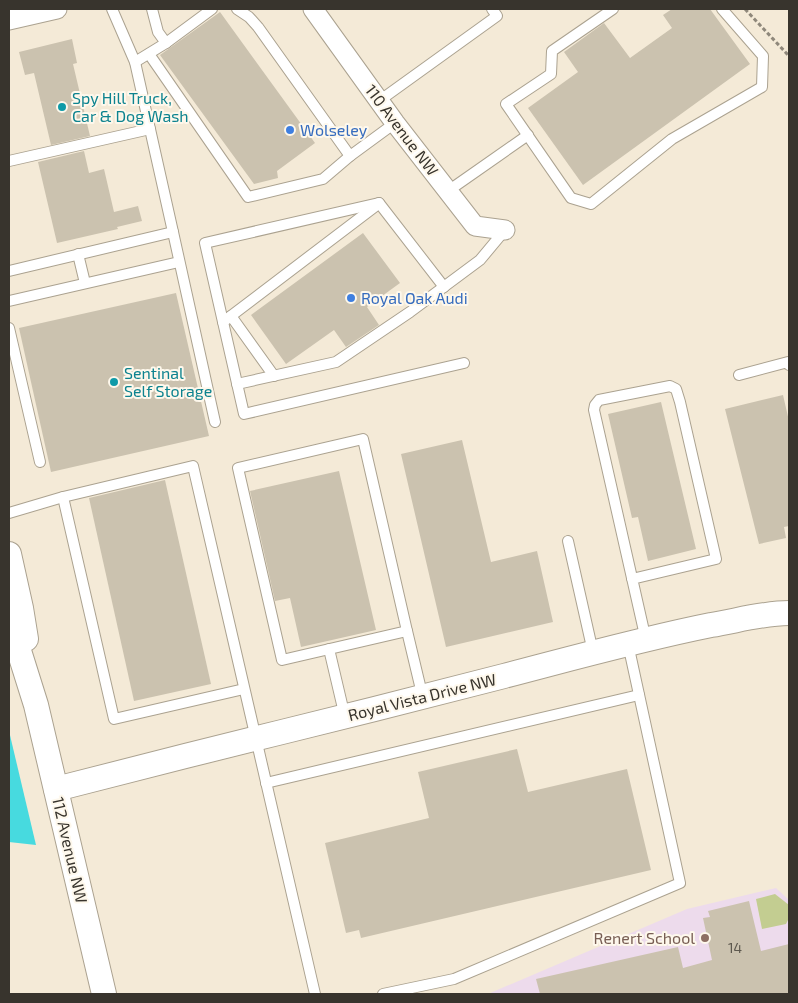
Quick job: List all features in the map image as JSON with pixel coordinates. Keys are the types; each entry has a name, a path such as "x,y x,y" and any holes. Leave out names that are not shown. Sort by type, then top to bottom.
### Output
{"street":[{"path":"9,20 57,9"},
{"name":"110 Avenue NW","path":"312,9 395,123 475,226 506,230"},
{"name":"112 Avenue NW","path":"9,554 21,608 36,705"},
{"name":"Royal Vista Drive NW","path":"56,789 422,698 593,652 756,617 789,613"},
{"name":"112 Avenue NW","path":"9,619 36,705 104,994"}],"lane":[{"path":"112,9 135,62 215,422"},
{"path":"152,9 158,32 166,43"},
{"path":"135,62 166,43 212,9"},
{"path":"237,9 249,17 258,27 350,156"},
{"path":"379,101 497,16 492,9"},
{"path":"613,9 552,51 551,74 506,104 571,198 591,204 672,139 762,87 763,56 722,9"},
{"path":"149,54 248,197 323,179 350,156 395,123"},
{"path":"9,161 150,129"},
{"path":"448,191 528,135"},
{"path":"380,203 444,287"},
{"path":"380,203 205,243 227,319 237,384 244,414 464,363"},
{"path":"227,319 380,203"},
{"path":"237,384 336,362 480,260 506,230"},
{"path":"9,271 172,232"},
{"path":"78,254 85,283"},
{"path":"9,301 179,262"},
{"path":"227,319 274,376"},
{"path":"9,328 40,462"},
{"path":"738,375 788,362 789,365"},
{"path":"383,994 454,979 680,882 639,695 632,579 594,405 599,400 670,386 676,389 680,402 716,559 632,579"},
{"path":"407,631 282,660 238,468 363,439 407,631 422,698"},
{"path":"9,513 62,497 193,466 315,994"},
{"path":"62,497 114,719 244,690"},
{"path":"568,541 593,652"},
{"path":"329,649 345,717"},
{"path":"266,782 639,695"}],"path":[{"path":"745,9 789,56"}],"shaded area":[{"name":"Renert School","path":"776,888 789,900 789,994 488,994 687,909"}],"green space":[{"path":"775,894 789,905 789,918 786,924 762,929 756,899"}],"water":[{"path":"9,731 36,845 9,842"}],"building":[{"path":"672,9 710,9 750,64 583,185 528,108 578,72 564,52 604,23 630,58 672,28 663,15"},
{"path":"220,12 315,143 277,171 278,178 254,184 160,55"},
{"name":"Spy Hill Truck, Car & Dog Wash","path":"72,39 77,63 73,64 90,136 51,145 34,73 25,75 19,52"},
{"path":"84,151 89,173 104,169 114,212 138,206 142,221 117,227 118,229 57,243 38,162"},
{"path":"363,233 400,283 367,307 379,325 346,347 334,330 286,364 251,315"},
{"name":"Sentinal Self Storage","path":"176,293 209,436 51,472 19,328"},
{"path":"783,395 789,421 789,526 784,527 786,538 759,544 725,409"},
{"path":"661,402 696,549 648,561 638,517 632,518 608,414"},
{"path":"462,440 491,562 537,551 553,622 446,647 401,454"},
{"path":"339,471 376,630 301,647 290,598 275,601 250,491"},
{"path":"165,480 211,684 134,701 89,498"},
{"path":"517,749 528,792 627,769 651,870 361,938 359,930 346,933 325,843 429,818 418,772"},
{"name":"Renert School","path":"749,901 761,951 789,944 789,994 540,994 536,979 678,947 683,968 712,960 703,918 710,917 708,911"}],"place":[{"name":"Spy Hill Truck, Car & Dog Wash","path":"62,107"},
{"name":"Wolseley","path":"290,130"},
{"name":"Royal Oak Audi","path":"351,298"},
{"name":"Sentinal Self Storage","path":"114,382"},
{"name":"Renert School","path":"705,938"}]}
